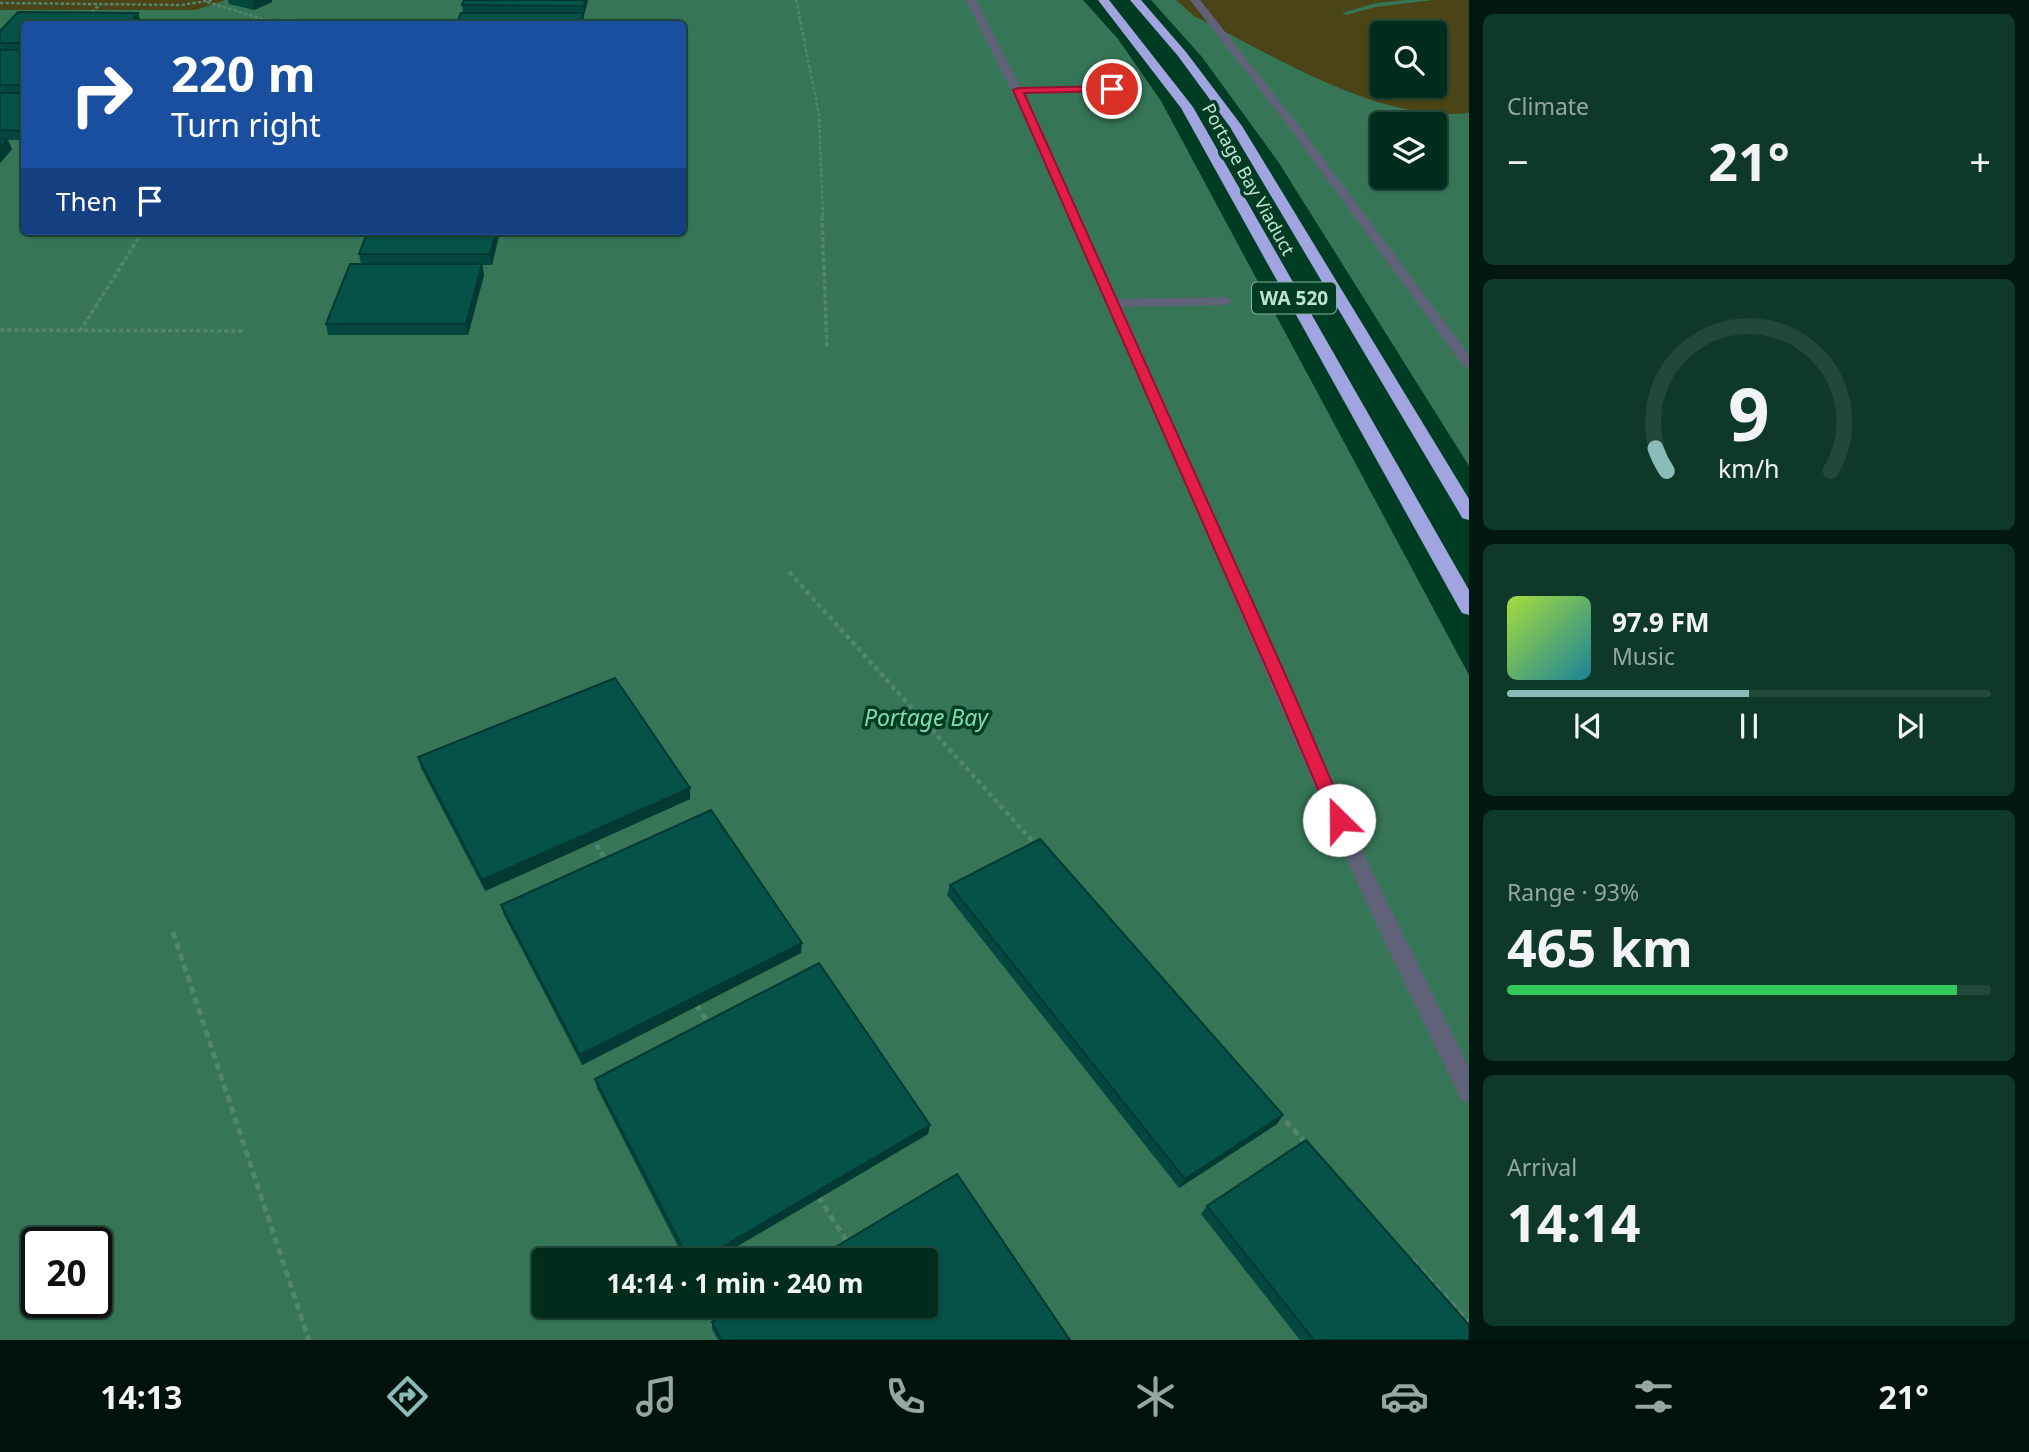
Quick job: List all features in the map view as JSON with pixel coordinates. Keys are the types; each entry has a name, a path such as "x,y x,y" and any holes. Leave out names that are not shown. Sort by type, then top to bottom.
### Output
{"highway":[{"name":"Portage Bay Viaduct","path":"1103,0 1187,107 1469,608"},
{"name":"WA 520","path":"1139,3 1205,82 1236,126 1469,514"}],"lane":[{"path":"971,0 1018,90 1359,865 1469,1092"},
{"path":"1195,0 1285,115 1469,363"},
{"path":"1018,90 1112,89"},
{"path":"1113,303 1226,301"}],"path":[{"path":"134,5 138,0"},
{"path":"0,3 192,5 212,0"},
{"path":"796,0 819,115 827,348"},
{"path":"206,2 269,21"},
{"path":"83,21 100,4"},
{"path":"280,21 336,21"},
{"path":"80,331 140,235"},
{"path":"0,330 244,331"},
{"path":"789,572 1040,849"},
{"path":"589,834 612,870"},
{"path":"173,932 309,1340"},
{"path":"694,1000 716,1035"},
{"path":"1272,1106 1310,1147"},
{"path":"813,1189 851,1248"},
{"path":"1403,1251 1469,1323"}],"shaded area":[{"path":"0,0 235,0 209,12 0,10"},
{"path":"1151,0 1469,0 1469,427"}],"water":[{"name":"Portage Bay","path":"226,0 1176,0 1194,16 1327,83 1399,108 1428,112 1370,112 1370,189 1447,189 1447,113 1469,113 1469,1340 0,1340 0,10 195,10"}],"pier":[{"path":"1083,0 1151,0 1202,57 1279,163 1469,466 1469,675 1161,101 1118,39"}],"building":[{"path":"464,0 585,0 584,6 462,5"},
{"path":"18,12 138,13 131,21 21,21 21,43 0,43 0,31"},
{"path":"461,13 583,13 582,21 457,21"},
{"path":"0,50 21,50 21,85 0,85"},
{"path":"0,93 21,93 21,131 0,130"},
{"path":"0,139 7,139 0,148"},
{"path":"366,235 495,235 490,254 359,254"},
{"path":"350,264 482,264 466,324 326,324"},
{"path":"615,678 690,788 482,880 418,757"},
{"path":"711,810 802,943 580,1055 501,905"},
{"path":"1040,839 1283,1115 1185,1179 950,885"},
{"path":"819,963 930,1125 720,1248 683,1248 595,1079"},
{"path":"1306,1140 1469,1325 1469,1340 1314,1340 1207,1206"},
{"path":"957,1174 1070,1340 721,1340 712,1322 719,1318 938,1318 938,1248 834,1248"}],"waterway":[{"path":"1346,13 1376,5 1429,0"}],"route":[{"path":"1112,89 1018,90 1282,685 1339,820"}]}
